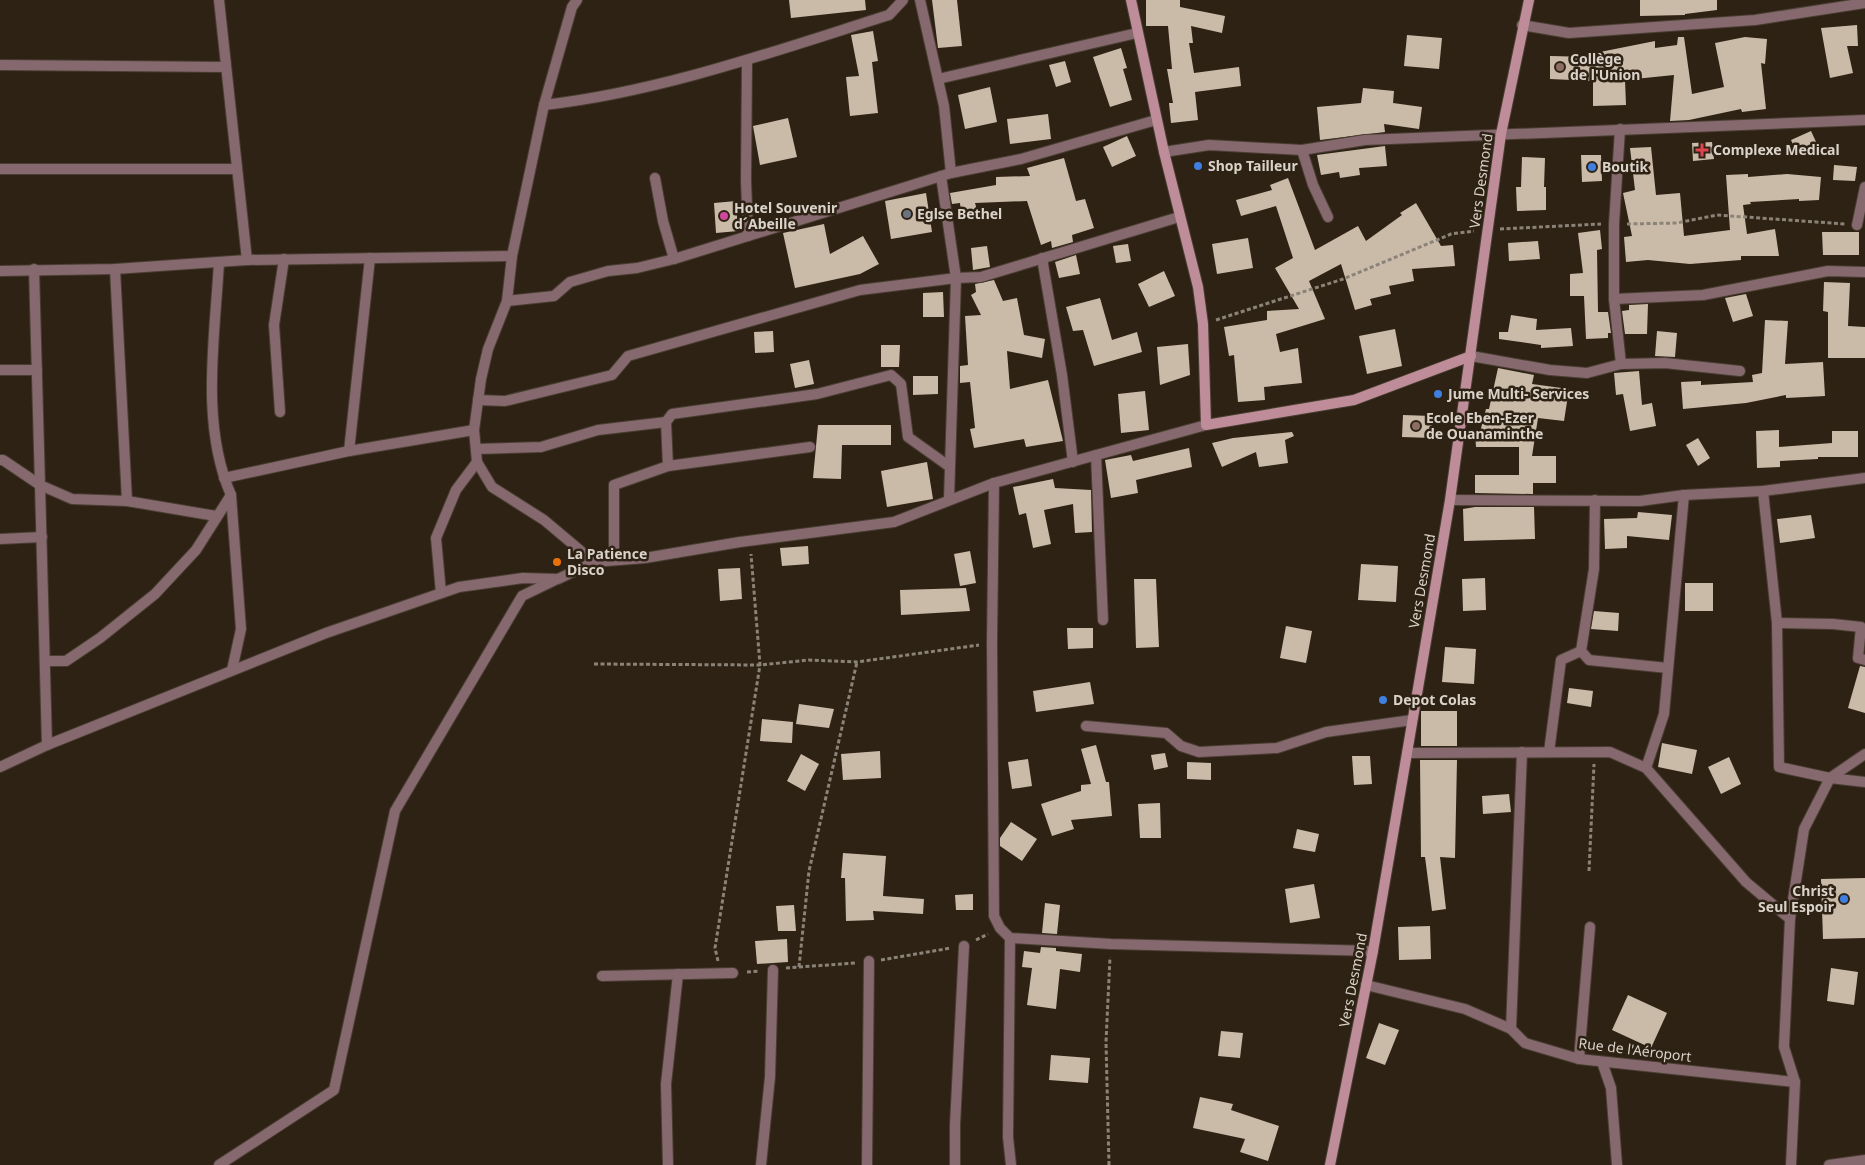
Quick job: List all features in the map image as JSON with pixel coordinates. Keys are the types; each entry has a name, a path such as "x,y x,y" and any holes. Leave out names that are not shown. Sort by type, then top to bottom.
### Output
{"main road":[{"path":"1131,0 1156,120 1198,287 1203,324 1206,425 1354,400 1471,356"},
{"name":"Vers Desmond","path":"1330,1165 1373,951 1407,753 1450,500 1501,134 1522,25 1529,0"}],"street":[{"path":"219,0 247,260"},
{"path":"577,0 572,7 544,105 512,256 507,301 488,349 474,430 477,462 492,486 544,520 594,562"},
{"path":"544,105 590,100 747,60 888,15 903,0"},
{"path":"920,0 944,106 951,173"},
{"path":"1522,25 1569,33 1755,20 1865,3"},
{"path":"938,79 1137,33"},
{"path":"747,60 746,180 748,236"},
{"path":"0,65 226,67"},
{"path":"507,301 554,296 570,282 608,271 637,268 674,259 940,176 1021,159 1156,120"},
{"path":"1164,152 1209,145 1302,150 1366,140 1865,120"},
{"path":"1620,129 1614,224 1614,299 1621,364"},
{"path":"1302,150 1328,217"},
{"path":"0,169 237,169"},
{"path":"940,176 956,278 949,499"},
{"path":"655,178 663,221 674,259"},
{"path":"1857,225 1865,187"},
{"path":"478,400 505,401 612,375 628,356 860,290 956,278 981,277 1179,217"},
{"path":"0,271 116,269 247,260 512,256"},
{"path":"349,451 370,258"},
{"path":"1042,258 1062,375 1073,462"},
{"path":"280,412 274,325 284,259"},
{"path":"219,262 212,391 217,451 224,478 231,495 241,628 232,670"},
{"path":"34,269 47,745"},
{"path":"116,269 127,501"},
{"path":"1614,299 1703,296 1828,271 1865,272"},
{"path":"1471,356 1550,370 1587,373 1621,364 1665,362 1740,371"},
{"path":"0,370 37,370"},
{"path":"668,466 666,422 672,414 817,394 891,375 901,384 908,437 950,467"},
{"path":"476,449 541,447 598,430 666,422"},
{"path":"219,1165 334,1090 394,811 522,596 594,562 645,558 750,541 894,522 994,483 1206,425"},
{"path":"224,478 349,451 474,430"},
{"path":"614,560 614,485 668,466 810,447"},
{"path":"1096,456 1104,620"},
{"path":"0,460 3,460 40,485 72,499 127,501 216,516"},
{"path":"441,593 436,538 456,490 477,462"},
{"path":"1450,500 1640,501 1684,495 1763,491 1865,478"},
{"path":"994,483 992,643 994,916 1000,928 1010,938 1111,944 1373,951"},
{"path":"1763,491 1777,623 1779,767 1830,778 1865,782"},
{"path":"45,660 66,662 100,638 155,594 196,550 231,495"},
{"path":"1646,768 1664,714 1684,495"},
{"path":"1581,651 1594,568 1594,500"},
{"path":"0,539 42,537"},
{"path":"0,767 47,745 326,632 441,593 459,587 523,578 558,579"},
{"path":"1777,623 1833,624 1862,627 1858,658 1865,660"},
{"path":"1581,651 1589,660 1668,668"},
{"path":"1549,752 1561,660 1581,651"},
{"path":"1086,726 1166,733 1182,746 1199,752 1277,748 1326,732 1412,720"},
{"path":"1511,1029 1522,752"},
{"path":"1407,753 1610,752 1646,768 1746,882 1790,919"},
{"path":"1791,1165 1795,1082 1784,1047 1790,919 1804,829 1830,778 1865,754"},
{"path":"1579,1059 1590,928"},
{"path":"1010,938 1008,1137 1011,1165"},
{"path":"955,1165 955,1125 964,946"},
{"path":"867,1165 869,961"},
{"path":"761,1165 770,1077 773,970"},
{"path":"602,976 733,973"},
{"path":"668,1165 666,1084 678,974"},
{"name":"Rue de l'Aéroport","path":"1366,985 1465,1009 1511,1029 1525,1043 1579,1059 1795,1082"},
{"path":"1602,1062 1611,1088 1617,1165"},
{"path":"1829,1165 1865,1160"}],"path":[{"path":"1203,324 1343,279 1451,234 1489,229 1678,223 1717,215 1857,225"},
{"path":"750,541 760,665 715,948 720,965 733,973 894,959 964,946 1000,928"},
{"path":"594,664 760,665 809,660 857,662 992,643"},
{"path":"799,967 809,871 857,662"},
{"path":"1589,871 1594,752"},
{"path":"1109,1165 1106,1042 1111,944"}],"building":[{"path":"789,0 865,0 866,10 791,18"},
{"path":"932,0 957,0 962,46 938,48"},
{"path":"1146,0 1180,0 1180,7 1225,16 1222,33 1191,26 1193,43 1189,43 1194,73 1239,67 1241,86 1195,92 1198,120 1171,123 1169,103 1173,103 1167,69 1172,69 1168,26 1146,26"},
{"path":"1640,0 1717,0 1717,10 1685,15 1640,16"},
{"path":"1857,25 1858,46 1847,46 1853,73 1830,78 1821,28"},
{"path":"873,31 878,61 872,62 878,113 850,116 846,77 859,76 851,35"},
{"path":"1407,35 1442,38 1439,69 1404,66"},
{"path":"1678,37 1684,37 1692,94 1724,87 1715,43 1745,37 1767,39 1765,64 1761,63 1766,109 1742,112 1741,109 1689,120 1670,121 1674,75 1625,80 1626,105 1593,106 1593,81 1550,79 1550,56 1591,57 1590,54 1655,41 1655,48 1677,45"},
{"path":"1121,48 1127,68 1123,69 1132,100 1110,107 1093,57"},
{"path":"1065,61 1071,82 1056,87 1049,65"},
{"path":"990,87 997,122 965,129 958,95"},
{"path":"1363,88 1394,91 1393,103 1422,107 1419,129 1384,124 1385,132 1320,140 1317,107 1361,103"},
{"path":"1048,114 1051,139 1010,144 1007,119"},
{"path":"788,118 797,157 760,165 753,126"},
{"path":"1811,131 1817,144 1797,154 1791,140"},
{"path":"1127,136 1136,156 1112,167 1103,147"},
{"path":"1712,142 1714,159 1693,161 1692,143"},
{"path":"1385,146 1387,166 1359,168 1360,175 1340,178 1339,172 1321,175 1317,155"},
{"path":"1651,147 1656,195 1680,193 1684,236 1730,230 1726,175 1748,174 1748,177 1787,174 1821,177 1819,200 1799,201 1799,199 1750,202 1751,204 1743,205 1747,234 1775,229 1779,256 1741,256 1741,260 1690,264 1648,260 1626,262 1624,237 1632,236 1623,193 1635,190 1630,148"},
{"path":"1581,155 1601,155 1602,181 1582,182"},
{"path":"1522,157 1545,158 1544,187 1546,187 1546,210 1517,211 1516,187 1521,187"},
{"path":"1064,158 1076,201 1085,199 1094,228 1072,235 1073,242 1052,248 1051,241 1041,245 1027,201 975,203 977,210 961,213 960,203 952,204 950,193 996,185 996,177 1030,176 1027,168"},
{"path":"1834,165 1857,167 1855,181 1833,180"},
{"path":"1288,178 1315,250 1358,226 1366,241 1402,215 1400,213 1416,203 1441,246 1453,245 1455,266 1412,269 1414,281 1389,286 1391,294 1370,299 1372,305 1355,310 1341,264 1309,281 1325,319 1276,334 1280,352 1298,348 1302,383 1264,387 1265,400 1238,402 1234,355 1229,356 1224,327 1267,320 1267,311 1299,309 1275,268 1293,258 1276,206 1241,216 1236,200 1272,190 1270,185"},
{"path":"926,193 932,232 891,239 885,201"},
{"path":"736,201 738,231 716,233 714,203"},
{"path":"824,224 830,254 863,236 879,264 860,274 795,288 783,233"},
{"path":"1600,230 1602,249 1597,250 1598,312 1608,312 1611,333 1608,333 1608,338 1586,339 1584,296 1570,296 1570,274 1583,273 1578,233"},
{"path":"1822,232 1859,232 1859,255 1823,255"},
{"path":"1248,238 1253,268 1217,274 1212,244"},
{"path":"1538,241 1540,259 1509,261 1508,243"},
{"path":"1128,244 1131,261 1116,263 1113,246"},
{"path":"987,246 990,267 973,270 971,248"},
{"path":"1076,255 1080,274 1059,278 1055,262"},
{"path":"1164,271 1175,296 1149,307 1138,284"},
{"path":"994,280 1003,301 1017,298 1024,335 1045,339 1042,358 1007,351 1010,389 1048,380 1063,441 1026,447 1024,439 974,448 970,429 975,428 970,382 960,383 960,366 968,365 965,316 981,315 971,295 976,292 975,284"},
{"path":"1824,282 1850,283 1848,326 1865,327 1865,358 1828,358 1828,312 1823,311"},
{"path":"943,292 944,317 923,317 923,293"},
{"path":"1746,294 1753,316 1733,322 1725,298"},
{"path":"1100,298 1112,340 1137,332 1142,352 1094,366 1083,330 1073,331 1066,307"},
{"path":"1648,304 1647,334 1625,334 1622,311 1629,310 1629,305"},
{"path":"1511,315 1537,319 1536,330 1571,328 1573,346 1541,348 1541,345 1499,339 1499,332 1508,332"},
{"path":"1765,320 1788,321 1785,364 1823,362 1825,396 1786,398 1786,395 1746,403 1683,409 1681,382 1701,381 1701,385 1753,382 1752,375 1762,373"},
{"path":"1395,329 1402,366 1367,374 1359,336"},
{"path":"773,331 774,352 755,353 754,332"},
{"path":"1657,331 1677,333 1675,357 1655,356"},
{"path":"1188,344 1190,375 1160,385 1157,347"},
{"path":"881,345 900,345 899,367 881,367"},
{"path":"809,360 814,384 795,388 790,364"},
{"path":"1498,368 1534,375 1532,384 1569,389 1564,421 1538,418 1532,456 1556,456 1556,483 1533,483 1533,494 1475,493 1475,475 1519,475 1519,447 1476,447 1475,432 1480,432 1486,409 1489,409"},
{"path":"1639,371 1642,405 1652,403 1656,426 1630,431 1623,394 1616,395 1614,373"},
{"path":"913,376 938,376 938,394 913,395"},
{"path":"1145,391 1149,430 1121,433 1118,394"},
{"path":"1403,415 1432,416 1432,438 1402,437"},
{"path":"818,425 891,425 891,445 842,445 841,479 813,478"},
{"path":"1779,430 1779,447 1832,443 1832,431 1858,431 1858,457 1818,457 1818,459 1780,461 1780,467 1757,468 1756,431"},
{"path":"1292,432 1294,436 1285,440 1288,463 1259,467 1256,452 1222,467 1212,443 1233,438"},
{"path":"1698,438 1710,458 1698,466 1686,445"},
{"path":"1189,448 1192,467 1136,480 1138,493 1111,498 1105,460 1131,455 1133,461"},
{"path":"927,462 933,499 887,507 881,471"},
{"path":"1053,479 1055,488 1091,490 1092,532 1075,533 1073,504 1044,510 1051,544 1033,548 1026,513 1019,515 1013,487"},
{"path":"1475,507 1534,507 1535,539 1464,541 1463,509"},
{"path":"1638,512 1672,515 1669,540 1627,536 1627,548 1605,549 1604,519 1637,518"},
{"path":"1811,515 1815,538 1780,543 1777,519"},
{"path":"808,546 809,564 782,566 780,548"},
{"path":"970,551 976,583 960,586 954,554"},
{"path":"1361,564 1398,566 1396,602 1358,600"},
{"path":"740,568 742,599 720,601 718,569"},
{"path":"1485,578 1486,610 1463,611 1462,579"},
{"path":"1134,579 1156,579 1159,647 1136,648"},
{"path":"1685,583 1713,583 1713,611 1685,611"},
{"path":"966,588 970,611 901,615 900,590"},
{"path":"1594,611 1619,613 1618,631 1591,629"},
{"path":"1286,626 1312,631 1306,663 1280,658"},
{"path":"1067,628 1093,628 1093,648 1068,649"},
{"path":"1445,647 1476,649 1474,684 1442,682"},
{"path":"1860,666 1865,667 1865,713 1848,708"},
{"path":"1090,682 1094,704 1036,712 1033,691"},
{"path":"1569,688 1593,691 1591,707 1567,703"},
{"path":"799,704 834,709 829,728 796,724"},
{"path":"1421,711 1457,711 1457,746 1421,746"},
{"path":"762,719 793,722 792,743 760,741"},
{"path":"1662,743 1697,750 1692,774 1658,767"},
{"path":"1096,745 1106,782 1109,782 1112,816 1071,820 1074,829 1052,836 1041,804 1081,791 1081,785 1091,784 1081,749"},
{"path":"880,751 881,778 843,780 841,754"},
{"path":"1165,753 1168,767 1154,770 1151,755"},
{"path":"801,754 819,764 805,791 787,781"},
{"path":"1352,756 1370,756 1372,784 1354,785"},
{"path":"1729,757 1741,784 1721,794 1708,767"},
{"path":"1028,759 1032,786 1012,789 1008,762"},
{"path":"1420,760 1457,760 1455,858 1440,857 1446,909 1432,911 1425,857 1421,857"},
{"path":"1187,762 1211,763 1211,780 1187,779"},
{"path":"1509,794 1511,812 1483,814 1482,796"},
{"path":"1160,803 1161,838 1140,838 1138,804"},
{"path":"1011,822 1037,839 1022,861 1000,846 1000,838"},
{"path":"1297,829 1319,834 1315,852 1293,848"},
{"path":"843,853 886,856 883,896 924,899 923,914 873,911 874,920 846,921 845,878 841,878"},
{"path":"1865,878 1865,938 1823,939 1821,879"},
{"path":"1314,884 1320,918 1290,923 1285,889"},
{"path":"973,894 973,910 956,910 955,895"},
{"path":"1045,903 1060,905 1057,934 1042,933"},
{"path":"794,905 796,931 778,931 776,906"},
{"path":"1430,926 1431,959 1399,960 1398,927"},
{"path":"787,939 788,962 757,964 755,941"},
{"path":"1041,947 1056,948 1056,951 1082,954 1080,972 1060,969 1056,1009 1027,1005 1032,968 1022,967 1024,951 1040,953"},
{"path":"1831,968 1858,972 1854,1005 1827,1001"},
{"path":"1628,995 1667,1013 1651,1048 1612,1030"},
{"path":"1379,1023 1399,1030 1385,1065 1366,1058"},
{"path":"1221,1031 1243,1033 1240,1058 1218,1056"},
{"path":"1051,1055 1090,1058 1088,1083 1049,1080"},
{"path":"1200,1097 1233,1104 1231,1110 1279,1126 1268,1161 1240,1152 1245,1139 1193,1128"}],"place":[{"name":"Collège de l'Union","path":"1560,67"},
{"name":"Complexe Medical","path":"1702,150"},
{"name":"Shop Tailleur","path":"1198,166"},
{"name":"Boutik","path":"1592,167"},
{"name":"Eglse Bethel","path":"907,214"},
{"name":"Hotel Souvenir d´Abeille","path":"724,216"},
{"name":"Jume Multi- Services","path":"1438,394"},
{"name":"Ecole Eben-Ezer de Ouanaminthe","path":"1416,426"},
{"name":"La Patience Disco","path":"557,562"},
{"name":"Depot Colas","path":"1383,700"},
{"name":"Christ Seul Espoir","path":"1844,899"}]}
